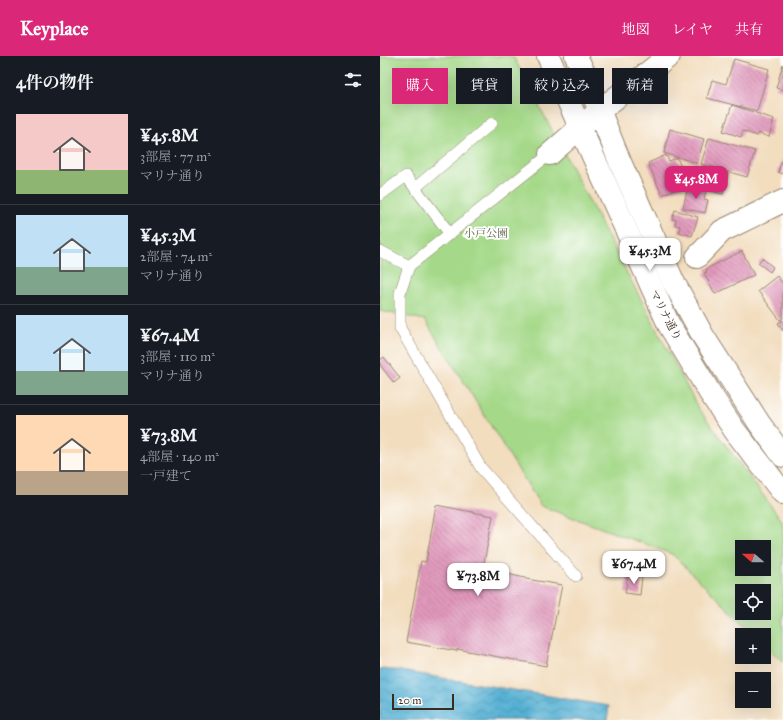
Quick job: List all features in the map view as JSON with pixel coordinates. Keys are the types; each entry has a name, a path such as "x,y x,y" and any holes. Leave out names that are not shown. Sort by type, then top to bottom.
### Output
{"street":[{"name":"マリナ通り","path":"548,56 669,325 735,431 783,493"},
{"name":"マリナ通り","path":"576,56 623,169 673,281 703,336 759,423 783,456"},
{"path":"550,154 599,111 669,56"},
{"path":"697,257 722,231 783,201"}],"lane":[{"path":"415,188 492,123"},
{"path":"550,154 409,266 400,293 400,328 481,468 576,576"},
{"path":"380,195 406,176 450,234"},
{"path":"380,251 409,266"}],"green space":[{"name":"小戸公園","path":"380,56 513,56 520,69 520,104 538,104 698,408 783,522 783,662 771,651 771,628 748,628 740,620 771,620 771,584 735,584 735,615 672,554 541,506 425,320 380,311"}],"water":[{"path":"380,669 395,670 609,706 607,720 380,720"}],"building":[{"path":"734,59 769,69 757,111 707,98 712,80 726,84"},
{"path":"783,64 783,90 776,88"},
{"path":"732,105 774,119 769,137 758,133 757,136 743,131 741,137 723,131"},
{"path":"670,129 704,139 697,163 664,153"},
{"path":"709,138 755,151 747,177 701,164"},
{"path":"666,155 669,161 677,158 684,173 678,176 683,186 662,195 648,163"},
{"path":"783,158 783,174 778,172"},
{"path":"701,166 728,173 723,194 695,187"},
{"path":"688,186 706,191 704,199 708,200 705,213 683,208"},
{"path":"675,210 698,217 692,236 679,232 680,226 675,225 676,220 672,219"},
{"path":"742,251 754,275 715,294 704,273 707,272 706,269"},
{"path":"762,258 773,267 770,272 758,263"},
{"path":"777,276 783,284 783,318 780,320 758,291"},
{"path":"783,320 783,331 778,323"},
{"path":"384,357 400,378 394,383 380,365 380,360"},
{"path":"436,505 493,516 482,573 502,577 503,573 526,579 562,585 546,666 457,649 457,651 406,642 421,561 426,562"},
{"path":"628,574 642,576 640,595 625,593"}]}
